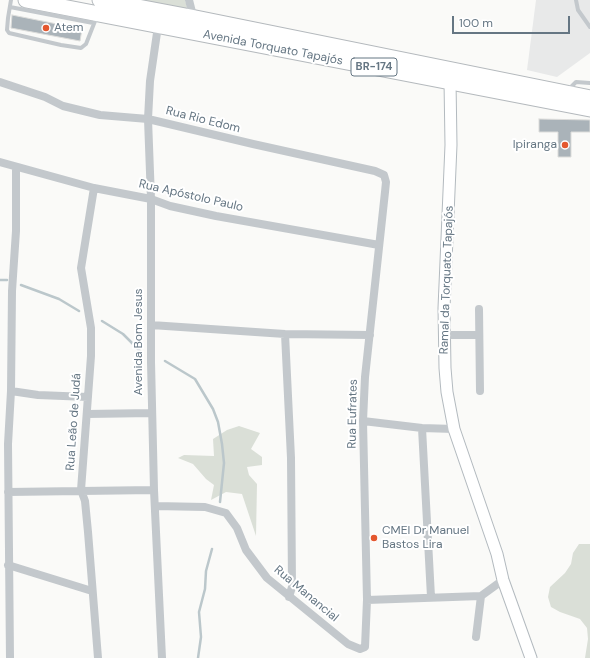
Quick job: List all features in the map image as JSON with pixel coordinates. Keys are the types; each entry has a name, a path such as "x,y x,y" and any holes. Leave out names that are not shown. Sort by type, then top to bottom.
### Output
{"highway":[{"name":"Avenida Torquato Tapajós","path":"26,0 590,109"},
{"name":"Avenida Torquato Tapajós","path":"97,13 191,17 590,98"}],"street":[{"path":"173,29 186,24 191,17 189,0"},
{"name":"Avenida Bom Jesus","path":"158,26 150,81 148,119 151,199 152,413 162,658"},
{"name":"Ramal da Torquato Tapajós","path":"450,81 452,145 444,335 445,368 454,429 498,554 503,580 531,658"},
{"name":"Rua Rio Edom","path":"0,82 45,97 63,106 100,115 148,119 380,172 384,175 386,182 385,192"},
{"name":"Rua Apóstolo Paulo","path":"0,162 94,188 151,199 170,206 216,216 379,245"},
{"path":"10,658 8,565 4,517 8,492 4,445 11,390 12,291 16,231 16,167"},
{"name":"Rua Leão de Judá","path":"94,188 81,268 91,328 88,398 81,490 85,501 98,658"},
{"name":"Rua Eufrates","path":"367,638 363,421 385,192"},
{"path":"479,309 480,391"},
{"path":"151,325 285,334 370,336"},
{"path":"285,334 291,458 292,587 289,597"},
{"path":"444,335 479,335"},
{"path":"11,390 38,395 88,398"},
{"path":"87,414 152,413"},
{"path":"363,421 422,428 454,429"},
{"path":"422,428 431,597"},
{"path":"8,492 154,490"},
{"name":"Rua Manancial","path":"155,506 205,507 226,513 237,528 246,550 267,578 333,633 356,648 364,648 367,638"},
{"path":"8,565 92,591"},
{"path":"367,600 481,596 503,580"},
{"path":"476,637 481,596"}],"lane":[{"path":"10,7 97,13 86,44 82,48 55,44 9,33 7,30 10,7 11,0"},
{"path":"576,0 578,10 590,26"},
{"path":"565,93 576,82 590,80"}],"shaded area":[{"path":"132,0 185,0 187,7 185,12"},
{"path":"536,0 590,0 590,53 557,77 527,70"},
{"path":"239,426 260,433 251,449 262,457 262,465 247,467 249,475 257,484 256,536 242,494 226,492 211,500 214,485 206,479 193,464 178,458 184,455 214,456 213,439 227,430"},
{"path":"579,544 590,544 590,658 585,658 588,639 587,628 580,619 551,607 548,597 550,587 565,573 571,564 573,553"}],"building":[{"name":"Atem","path":"12,15 82,29 80,41 11,28"},
{"name":"Ipiranga","path":"539,119 590,120 590,132 571,132 571,157 558,157 558,132 539,132"}],"waterway":[{"path":"0,280 7,280"},
{"path":"21,285 59,299 79,311"},
{"path":"102,321 123,334 141,352"},
{"path":"165,361 195,379 213,409 218,422 224,463 220,502"},
{"path":"198,658 201,637 199,612 205,589 206,571 212,549"}],"place":[{"name":"Atem","path":"46,28"},
{"name":"Ipiranga","path":"565,145"},
{"name":"CMEI Dr Manuel Bastos Lira","path":"374,538"}]}
